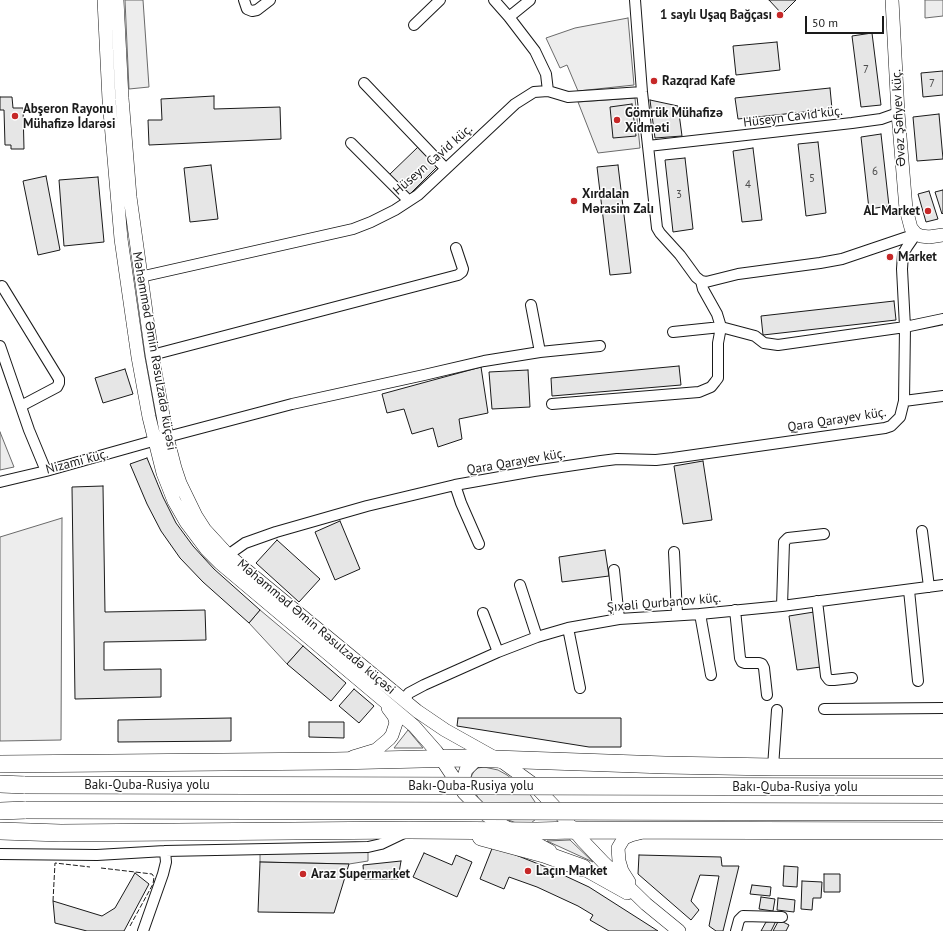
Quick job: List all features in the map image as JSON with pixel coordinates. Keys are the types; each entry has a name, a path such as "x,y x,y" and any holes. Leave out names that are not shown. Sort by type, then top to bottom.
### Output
{"highway":[{"path":"0,764 441,760 496,758 651,765 943,767"},
{"name":"Bakı-Quba-Rusiya yolu","path":"0,784 943,787"},
{"name":"Bakı-Quba-Rusiya yolu","path":"0,811 943,812"},
{"path":"0,832 943,830"},
{"path":"447,831 476,836 514,846 583,868"}],"main road":[{"name":"Məhəmməd Əmin Rəsulzadə küçəsi","path":"104,0 110,107 121,239 138,357 154,441 163,473 174,501 186,522 207,550 243,583 380,697"},
{"name":"Məhəmməd Əmin Rəsulzadə küçəsi","path":"117,0 122,98 130,197 140,278 166,437 180,483 196,516 205,530 228,554 404,700 434,723 496,758"},
{"name":"Əvəz Şəfiyev küç.","path":"892,0 898,113 906,209 911,228 916,234"},
{"path":"916,234 929,237 943,235"},
{"path":"380,697 425,737 460,787 471,801 485,814 646,904"},
{"path":"335,761 376,750 389,739 395,728 396,720 392,712 380,697"},
{"path":"471,801 464,788 463,780 466,770 475,761 496,758 533,784 591,850 646,904 676,930"},
{"path":"514,831 535,829 540,827 546,820 549,812 548,806 543,796 533,784"},
{"path":"646,904 622,871 619,861 618,848 621,842 628,836 654,830"}],"street":[{"path":"244,0 247,9 252,11 257,10 270,0"},
{"path":"414,25 440,0"},
{"path":"494,0 535,51 542,65 547,81 548,91"},
{"path":"509,17 530,0"},
{"path":"635,0 642,92 658,228 660,233 680,255 696,278 706,282 738,274 820,263 842,258 916,234"},
{"path":"364,83 446,169"},
{"name":"Hüseyn Cavid küç.","path":"140,278 353,229 370,222 409,201 446,169 515,104 534,92 548,91 568,97 642,92"},
{"name":"Hüseyn Cavid küç.","path":"648,146 852,123 881,119 898,113"},
{"path":"351,142 409,201"},
{"name":"Qara Qarayev küç.","path":"228,554 245,542 276,532 367,506 455,486 534,471 601,461 617,459 656,460 674,458 891,426 900,417 904,401 905,327 902,269 903,254 906,247 916,234"},
{"path":"152,355 458,275 463,269 456,248"},
{"path":"552,404 699,392 705,390 715,382 718,378 718,343 721,326 717,314 702,289 701,281"},
{"path":"2,286 59,379 59,383 56,387 21,406"},
{"path":"531,305 540,352"},
{"path":"673,332 721,326 755,336 764,343 778,345 905,327 943,319"},
{"path":"0,346 29,430 46,471"},
{"name":"Nizami küç.","path":"0,482 46,471 166,437 300,402 424,376 484,361 540,352 600,346"},
{"path":"904,401 943,396"},
{"path":"455,486 479,544"},
{"path":"922,531 929,587"},
{"path":"782,606 784,542 788,538 824,534"},
{"path":"674,552 677,614"},
{"path":"614,570 619,619"},
{"path":"520,585 537,637"},
{"name":"Şıxəli Qurbanov küç.","path":"404,700 409,693 424,684 498,652 537,637 568,628 619,619 677,614 700,614 782,606 943,585"},
{"path":"909,590 918,681"},
{"path":"817,601 826,676 829,680 852,678"},
{"path":"735,610 740,658 742,662 745,663 759,662 762,664 764,668 767,695"},
{"path":"483,613 498,652"},
{"path":"700,614 711,675"},
{"path":"568,628 580,688"},
{"path":"824,709 943,708"},
{"path":"773,767 777,710"},
{"path":"0,854 97,855 368,847 381,844 409,830"},
{"path":"143,931 163,874 166,862 165,852"},
{"path":"736,931 739,920 744,916 782,917"}],"shaded area":[{"path":"125,0 143,0 149,87 129,89"},
{"path":"925,0 943,0 943,16 925,18"},
{"path":"628,18 634,85 578,91 567,65 560,68 546,38 575,28"},
{"path":"635,98 640,148 598,153 578,102"},
{"path":"0,432 14,467 0,470"},
{"path":"62,518 61,740 0,741 0,537"},
{"path":"260,610 303,646 287,664 249,623"},
{"path":"408,730 423,748 394,748"},
{"path":"484,767 498,770 507,775 529,793 537,805 536,819 531,823 516,823 501,817 478,798 471,783 471,777 474,771 478,768"},
{"path":"570,840 593,862 547,841"},
{"path":"368,847 368,861 349,864 260,862 260,849"}],"building":[{"path":"769,0 796,0 782,14"},
{"path":"872,33 881,105 861,107 852,36"},
{"path":"777,42 780,70 736,75 733,46"},
{"path":"943,71 943,95 923,97 921,73"},
{"path":"830,88 832,109 738,119 735,98"},
{"path":"214,96 214,109 280,107 281,139 149,145 148,120 162,120 161,99"},
{"path":"0,97 12,97 13,108 23,108 24,149 11,149 11,145 5,145 4,110 0,110"},
{"path":"650,100 678,106 682,136 655,138"},
{"path":"632,104 636,136 613,138 610,107"},
{"path":"939,114 943,159 917,161 913,117"},
{"path":"881,134 889,206 869,209 861,137"},
{"path":"818,142 826,213 806,216 798,144"},
{"path":"418,147 437,167 409,195 389,175"},
{"path":"753,148 762,220 742,222 733,151"},
{"path":"685,158 693,229 673,232 665,160"},
{"path":"211,165 218,219 190,222 184,168"},
{"path":"618,165 631,273 610,275 597,167"},
{"path":"46,176 60,250 38,255 23,181"},
{"path":"98,177 104,242 64,246 59,180"},
{"path":"943,190 943,213 942,214 935,192"},
{"path":"929,191 938,219 926,222 918,194"},
{"path":"894,301 896,320 763,335 761,316"},
{"path":"679,366 681,385 552,396 551,378"},
{"path":"481,367 488,413 459,419 462,439 438,447 433,428 412,434 404,409 387,413 382,394"},
{"path":"125,369 133,394 103,403 95,378"},
{"path":"528,370 530,407 492,409 489,372"},
{"path":"147,458 163,497 176,523 193,546 214,569 260,610 249,623 203,582 180,558 161,531 147,504 130,464"},
{"path":"703,461 712,520 683,524 674,466"},
{"path":"103,486 105,612 205,610 206,640 104,642 104,670 161,669 161,697 75,699 72,487"},
{"path":"340,521 360,569 335,580 315,532"},
{"path":"277,540 320,579 299,602 256,563"},
{"path":"605,550 609,576 562,582 559,557"},
{"path":"814,612 821,667 797,670 789,616"},
{"path":"303,646 346,683 331,701 287,664"},
{"path":"354,689 374,706 359,723 339,706"},
{"path":"231,718 231,741 118,742 118,720"},
{"path":"458,718 621,718 621,747 589,747 457,726"},
{"path":"309,722 344,722 344,738 309,737"},
{"path":"493,846 546,867 589,887 658,931 609,931 590,920 593,915 578,906 537,887 509,877 504,889 480,879"},
{"path":"424,853 452,865 456,855 472,862 457,897 413,877"},
{"path":"639,855 721,857 722,866 739,866 723,931 716,931 709,926 719,876 700,875 691,901 699,910 691,920 638,874"},
{"path":"401,861 398,879 364,879 363,865"},
{"path":"260,862 349,864 334,913 258,912"},
{"path":"784,866 798,867 797,887 783,886"},
{"path":"135,873 149,884 124,931 87,931 55,923 53,901 102,916 115,908"},
{"path":"824,874 840,874 840,892 824,892"},
{"path":"802,881 822,882 821,898 813,898 812,910 801,909"},
{"path":"752,885 771,887 770,896 750,894"},
{"path":"761,897 775,899 773,911 759,909"},
{"path":"778,898 795,900 794,912 777,910"},
{"path":"779,920 789,925 786,931 773,931"},
{"path":"776,921 771,931 761,931 766,922"}],"fence":[{"path":"53,901 55,863 90,867"},
{"path":"101,868 152,874 154,877 153,884 130,926"}],"place":[{"name":"1 saylı Uşaq Bağçası","path":"780,15"},
{"name":"Razqrad Kafe","path":"654,81"},
{"name":"Abşeron Rayonu Mühafizə İdarəsi","path":"15,116"},
{"name":"Gömrük Mühafizə Xidməti","path":"617,120"},
{"name":"Xırdalan Mərasim Zalı","path":"574,201"},
{"name":"AL Market","path":"928,211"},
{"name":"Market","path":"890,257"},
{"name":"Laçın Market","path":"528,871"},
{"name":"Araz Supermarket","path":"303,874"}]}
